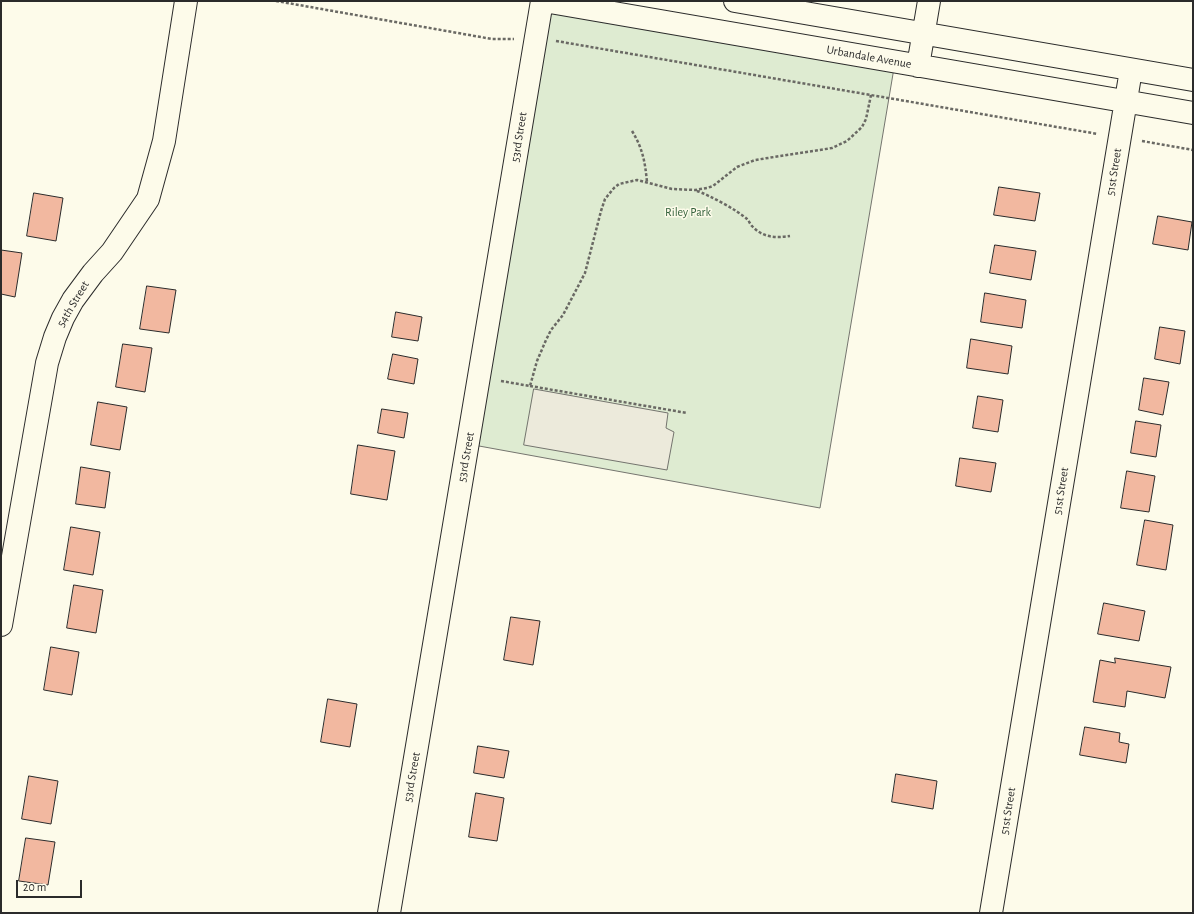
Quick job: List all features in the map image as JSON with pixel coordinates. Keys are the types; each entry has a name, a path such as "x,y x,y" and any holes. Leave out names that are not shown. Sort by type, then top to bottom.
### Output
{"street":[{"name":"54th Street","path":"1,625 47,363 54,337 62,318 92,272 112,252 148,199 164,141 186,1"},
{"name":"Urbandale Avenue","path":"543,1 1193,113"},
{"name":"53rd Street","path":"389,913 543,1"},
{"path":"735,1 1193,80"},
{"path":"918,66 929,1"},
{"name":"51st Street","path":"991,913 1131,70"}],"path":[{"path":"276,1 492,39 517,39"},
{"path":"554,41 1106,135"},
{"path":"695,190 713,186 738,167 755,160 839,146 847,141 862,127 866,119 871,95"},
{"path":"632,131 640,144 646,165 647,182"},
{"path":"1137,140 1193,150"},
{"path":"530,386 537,361 546,340 551,330 563,315 585,273 595,231 605,199 619,184 637,180 662,187 695,190 707,194 734,210 746,218 759,232 767,236 790,236"},
{"path":"501,381 688,413"}],"green space":[{"name":"Riley Park","path":"543,3 895,62 820,508 468,444"}],"shaded area":[{"path":"534,389 668,413 666,428 674,432 667,470 524,445"}],"building":[{"path":"999,187 1040,193 1035,221 994,215"},
{"path":"34,193 63,198 56,241 27,236"},
{"path":"1158,216 1192,222 1188,250 1153,244"},
{"path":"995,245 1036,251 1031,280 990,273"},
{"path":"1,250 22,253 15,297 1,294"},
{"path":"147,286 176,290 169,333 140,329"},
{"path":"985,293 1026,300 1022,328 981,322"},
{"path":"396,312 422,317 418,341 392,337"},
{"path":"1160,327 1185,331 1180,364 1155,359"},
{"path":"971,339 1012,346 1008,374 967,368"},
{"path":"123,344 152,348 145,392 116,387"},
{"path":"393,354 418,359 414,384 388,379"},
{"path":"1144,378 1169,382 1163,415 1139,410"},
{"path":"978,396 1003,400 998,432 973,428"},
{"path":"98,402 127,407 120,450 91,445"},
{"path":"382,409 408,413 404,438 378,433"},
{"path":"1136,421 1161,425 1156,457 1131,453"},
{"path":"358,445 395,451 387,500 351,494"},
{"path":"960,458 996,463 991,492 956,486"},
{"path":"81,467 110,472 105,508 76,504"},
{"path":"1127,471 1155,476 1149,512 1121,508"},
{"path":"1145,520 1173,525 1166,570 1137,565"},
{"path":"71,527 100,532 93,575 64,570"},
{"path":"74,585 103,590 96,633 67,628"},
{"path":"1104,603 1145,611 1139,641 1098,634"},
{"path":"511,617 540,621 533,665 504,660"},
{"path":"51,647 79,652 72,695 44,690"},
{"path":"1115,658 1171,667 1165,698 1127,691 1125,707 1093,702 1100,660 1115,663"},
{"path":"328,699 357,704 350,747 321,742"},
{"path":"1085,727 1120,733 1119,742 1129,744 1126,763 1080,755"},
{"path":"478,746 509,751 504,778 474,773"},
{"path":"896,774 937,781 933,809 892,802"},
{"path":"29,776 58,781 51,824 22,819"},
{"path":"476,793 504,798 497,841 469,837"},
{"path":"26,838 55,842 48,885 19,881"}]}
